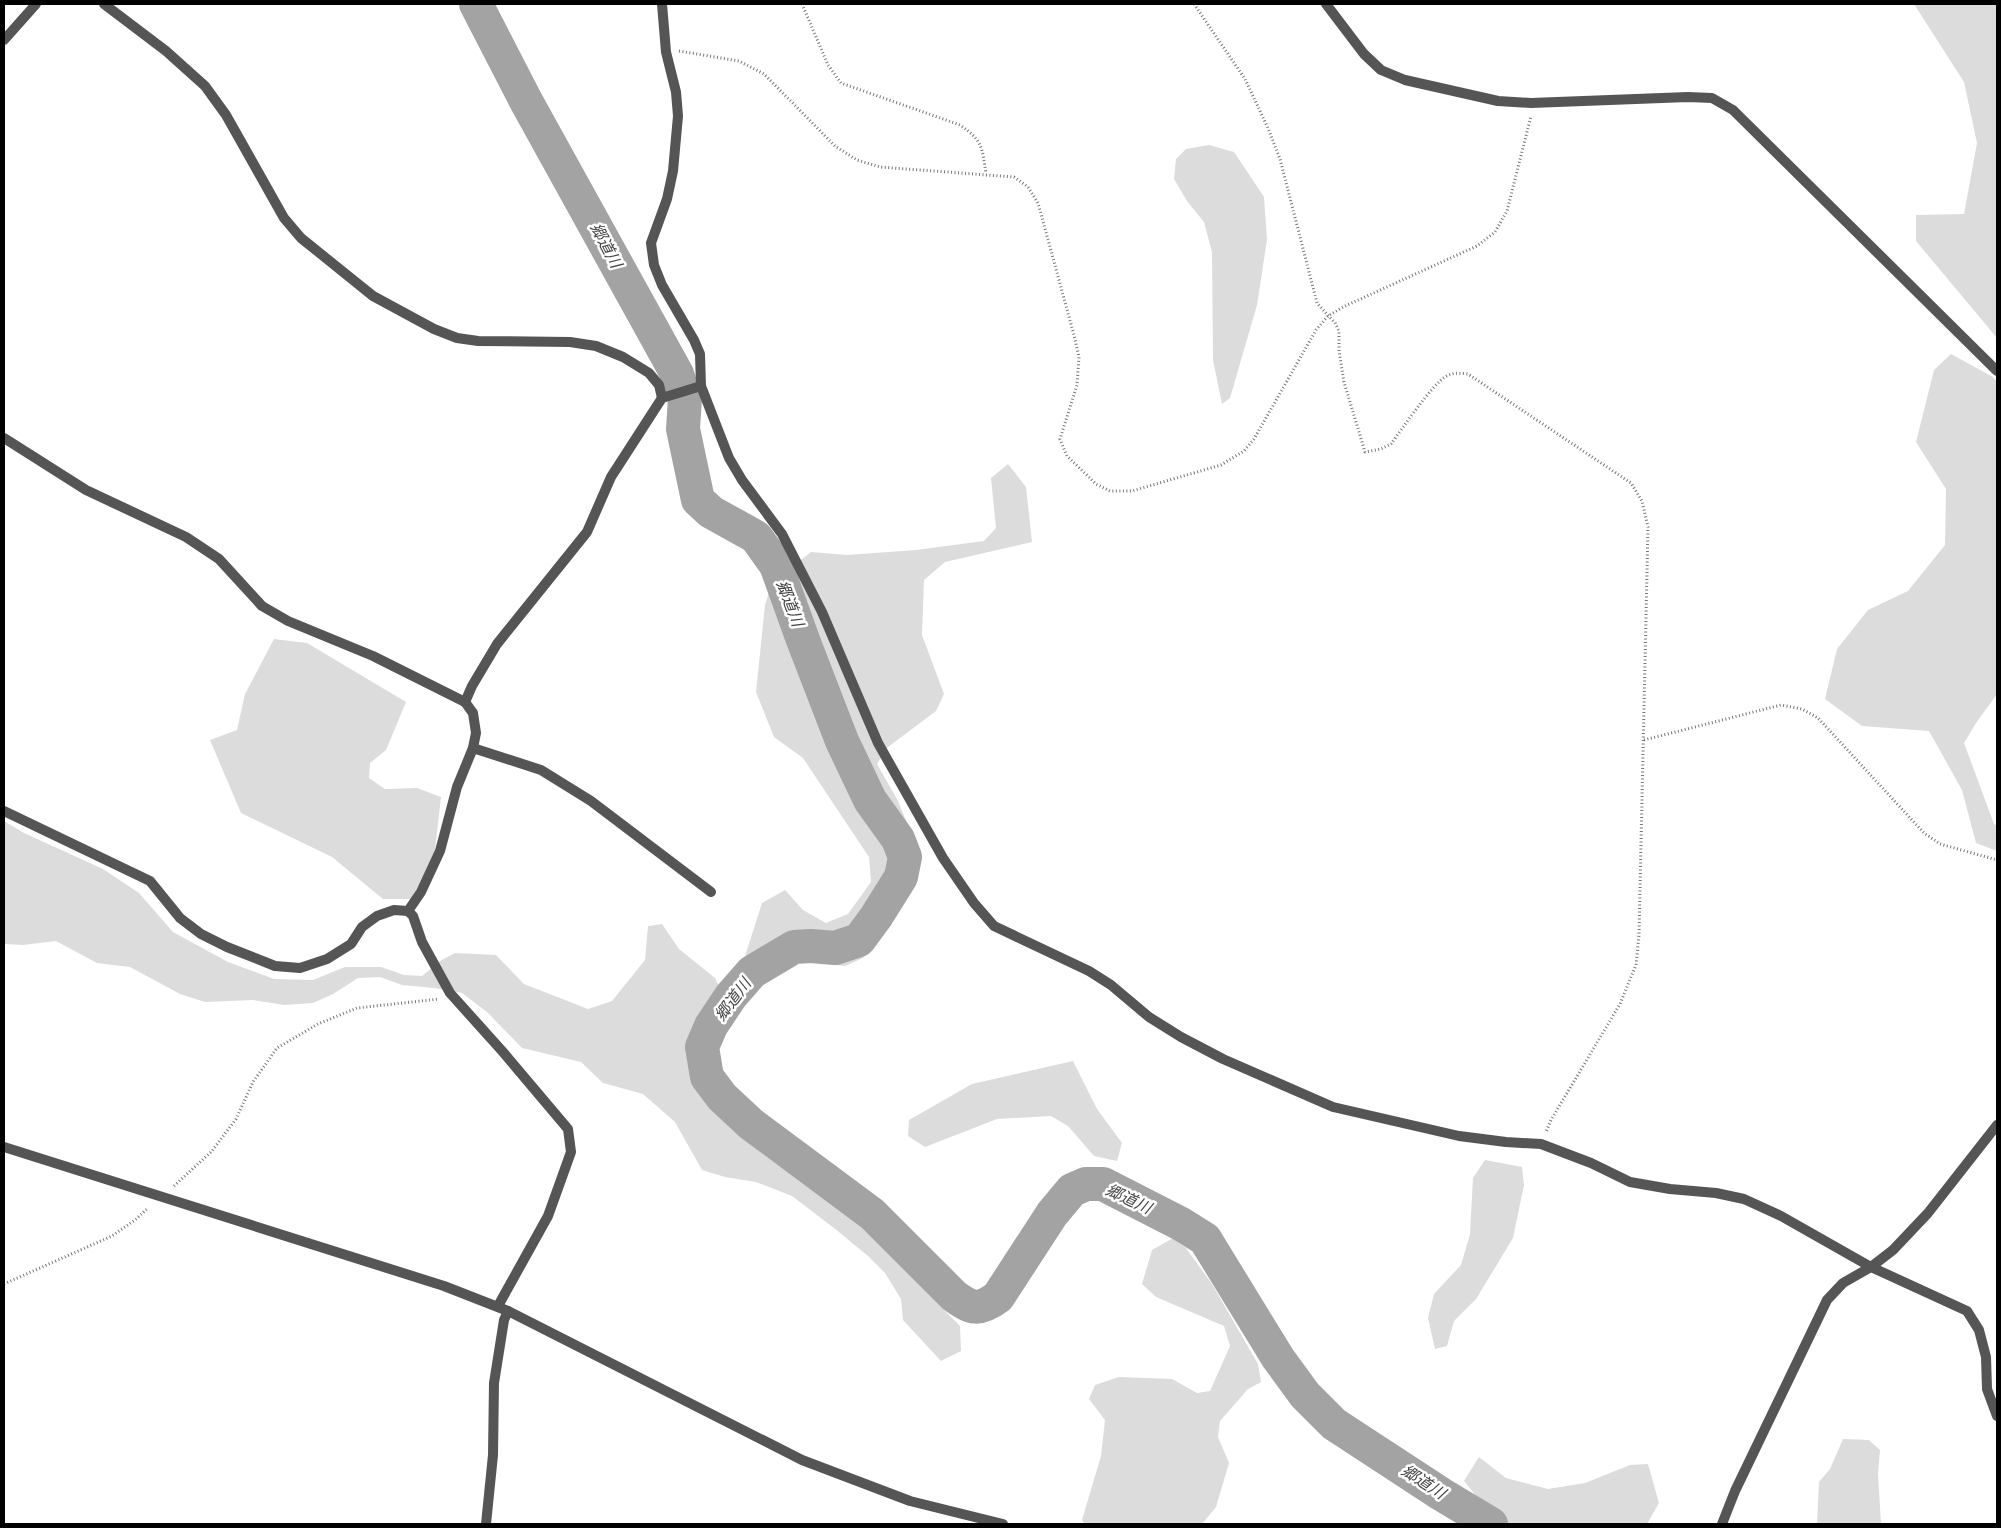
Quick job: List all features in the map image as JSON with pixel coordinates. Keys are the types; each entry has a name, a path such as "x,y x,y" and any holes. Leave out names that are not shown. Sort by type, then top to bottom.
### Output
{"street":[{"path":"4,40 36,4"},
{"path":"104,4 166,51 205,86 226,115 284,218 301,238 373,296 434,329 457,338 478,341 570,342 596,346 623,357 649,373 667,398"},
{"path":"662,4 666,52 676,92 678,116 673,171 667,199 651,243 654,265 662,285 700,354 696,388 742,480 782,534 822,612 878,743 943,858 974,903 994,926 1088,971 1111,985 1149,1016 1181,1037 1223,1059 1333,1107 1459,1136 1541,1144 1591,1162 1630,1182 1670,1189 1716,1193 1744,1199 1780,1216 1871,1267 1967,1311 1979,1330 1986,1357 1987,1389 1997,1416"},
{"path":"1326,4 1364,54 1381,70 1405,80 1498,101 1531,103 1688,97 1712,98 1733,110 1997,371"},
{"path":"465,702 472,686 497,644 587,532 611,477 667,398 696,388"},
{"path":"4,438 86,490 186,537 219,559 262,606 288,621 372,656 465,702 474,720 476,733 473,748 457,787 440,851 422,892 408,911"},
{"path":"473,748 540,770 591,800 711,892"},
{"path":"4,811 150,880 180,918 200,934 227,947 276,966 300,968 327,960 351,944 362,927 377,916 394,910 408,911 413,916 422,942 450,993 568,1129 571,1152 548,1216 498,1306"},
{"path":"1722,1524 1735,1490 1827,1300 1843,1283 1871,1267 1893,1250 1928,1213 1997,1125"},
{"path":"4,1147 444,1286 498,1306 802,1460 910,1501 1003,1524"},
{"path":"486,1524 493,1456 494,1383 504,1320 508,1310"}],"path":[{"path":"802,4 828,65 841,83 960,125 976,136 982,151 986,174"},
{"path":"1194,4 1245,79 1280,159 1317,303 1335,323 1339,331 1339,351 1344,382 1365,452 1381,449 1391,444 1436,385 1445,377 1457,373 1468,374 1631,482 1642,501 1648,527 1639,925 1636,964 1620,1004 1551,1120 1541,1144"},
{"path":"666,52 677,50 738,61 764,74 835,146 857,160 880,167 1014,177 1028,187 1038,203 1079,357 1077,385 1060,439 1068,456 1096,484 1110,491 1132,491 1221,464 1244,451 1254,439 1316,330 1328,316 1343,307 1477,246 1495,232 1507,211 1531,117 1531,103"},
{"path":"1644,740 1781,705 1802,710 1818,718 1924,833 1940,844 1997,860"},
{"path":"4,1284 112,1236 161,1197 212,1151 236,1119 253,1082 277,1048 318,1024 357,1008 443,999 450,993"}],"shaded area":[{"path":"1914,4 1997,4 1997,338 1916,241 1916,215 1964,214 1977,143 1964,82"},
{"path":"1209,145 1234,152 1264,197 1267,240 1257,305 1230,398 1222,404 1213,360 1212,252 1204,222 1187,201 1174,179 1176,159 1186,149"},
{"path":"1951,354 1993,377 1997,382 1997,694 1964,743 1994,824 1997,826 1997,851 1976,843 1962,790 1929,731 1862,726 1825,699 1837,649 1868,610 1908,591 1945,545 1946,489 1916,442 1934,370"},
{"path":"1008,464 1026,487 1032,542 945,562 924,580 922,635 944,694 936,711 888,747 877,764 898,801 912,835 907,887 863,958 845,966 807,962 783,965 768,976 745,966 746,953 762,903 785,890 803,910 826,923 848,914 871,882 869,857 803,758 774,737 756,692 765,605 772,583 811,552 847,555 916,550 984,541 996,528 991,478"},
{"path":"274,639 307,643 406,702 386,750 370,763 369,778 385,789 417,788 441,797 434,859 411,899 383,899 332,857 241,813 210,740 237,730 245,694"},
{"path":"4,821 24,833 103,869 139,893 173,932 228,962 274,979 313,980 345,967 381,967 404,975 422,976 440,961 455,953 496,955 524,984 588,1009 612,1001 645,960 648,926 662,924 679,949 715,978 722,992 690,1035 692,1071 709,1103 742,1135 805,1176 858,1224 960,1326 961,1351 941,1361 903,1320 901,1299 885,1273 868,1256 792,1196 756,1182 725,1177 702,1170 675,1122 643,1094 603,1083 581,1062 522,1048 487,1012 462,993 402,985 380,977 358,978 333,994 313,1003 284,1005 253,1000 205,1002 180,994 130,967 97,963 56,941 23,945 4,944"},
{"path":"1073,1061 1097,1109 1122,1143 1117,1161 1094,1156 1068,1126 1051,1116 997,1119 925,1147 908,1136 909,1120 972,1084"},
{"path":"1485,1160 1522,1167 1524,1185 1513,1238 1476,1299 1454,1321 1447,1346 1435,1349 1428,1318 1434,1294 1461,1265 1470,1234 1473,1178"},
{"path":"1173,1238 1186,1248 1212,1284 1258,1364 1261,1382 1248,1389 1220,1421 1218,1437 1229,1463 1216,1507 1202,1524 1085,1524 1082,1520 1101,1456 1105,1420 1089,1399 1095,1385 1119,1377 1172,1379 1197,1393 1210,1391 1230,1346 1224,1326 1156,1297 1142,1284 1152,1250"},
{"path":"1843,1439 1869,1440 1880,1450 1878,1474 1881,1524 1817,1524 1819,1482 1830,1469"},
{"path":"1479,1457 1506,1478 1548,1489 1585,1483 1630,1465 1648,1464 1659,1503 1647,1524 1509,1524 1481,1502 1464,1481"}],"waterway":[{"name":"郷道川","path":"476,4 526,101 677,374 685,398 683,429 698,500 711,512 756,537 776,565 842,741 870,800 898,839 905,857 901,877 859,940 835,948 794,947 752,972 731,996 711,1026 702,1047 707,1077 722,1097 751,1124 872,1214 954,1296 971,1306 986,1305 998,1297 1052,1214 1072,1190 1086,1184 1103,1184 1181,1224 1205,1239 1278,1358 1305,1395 1334,1424 1441,1494 1491,1524"}]}
